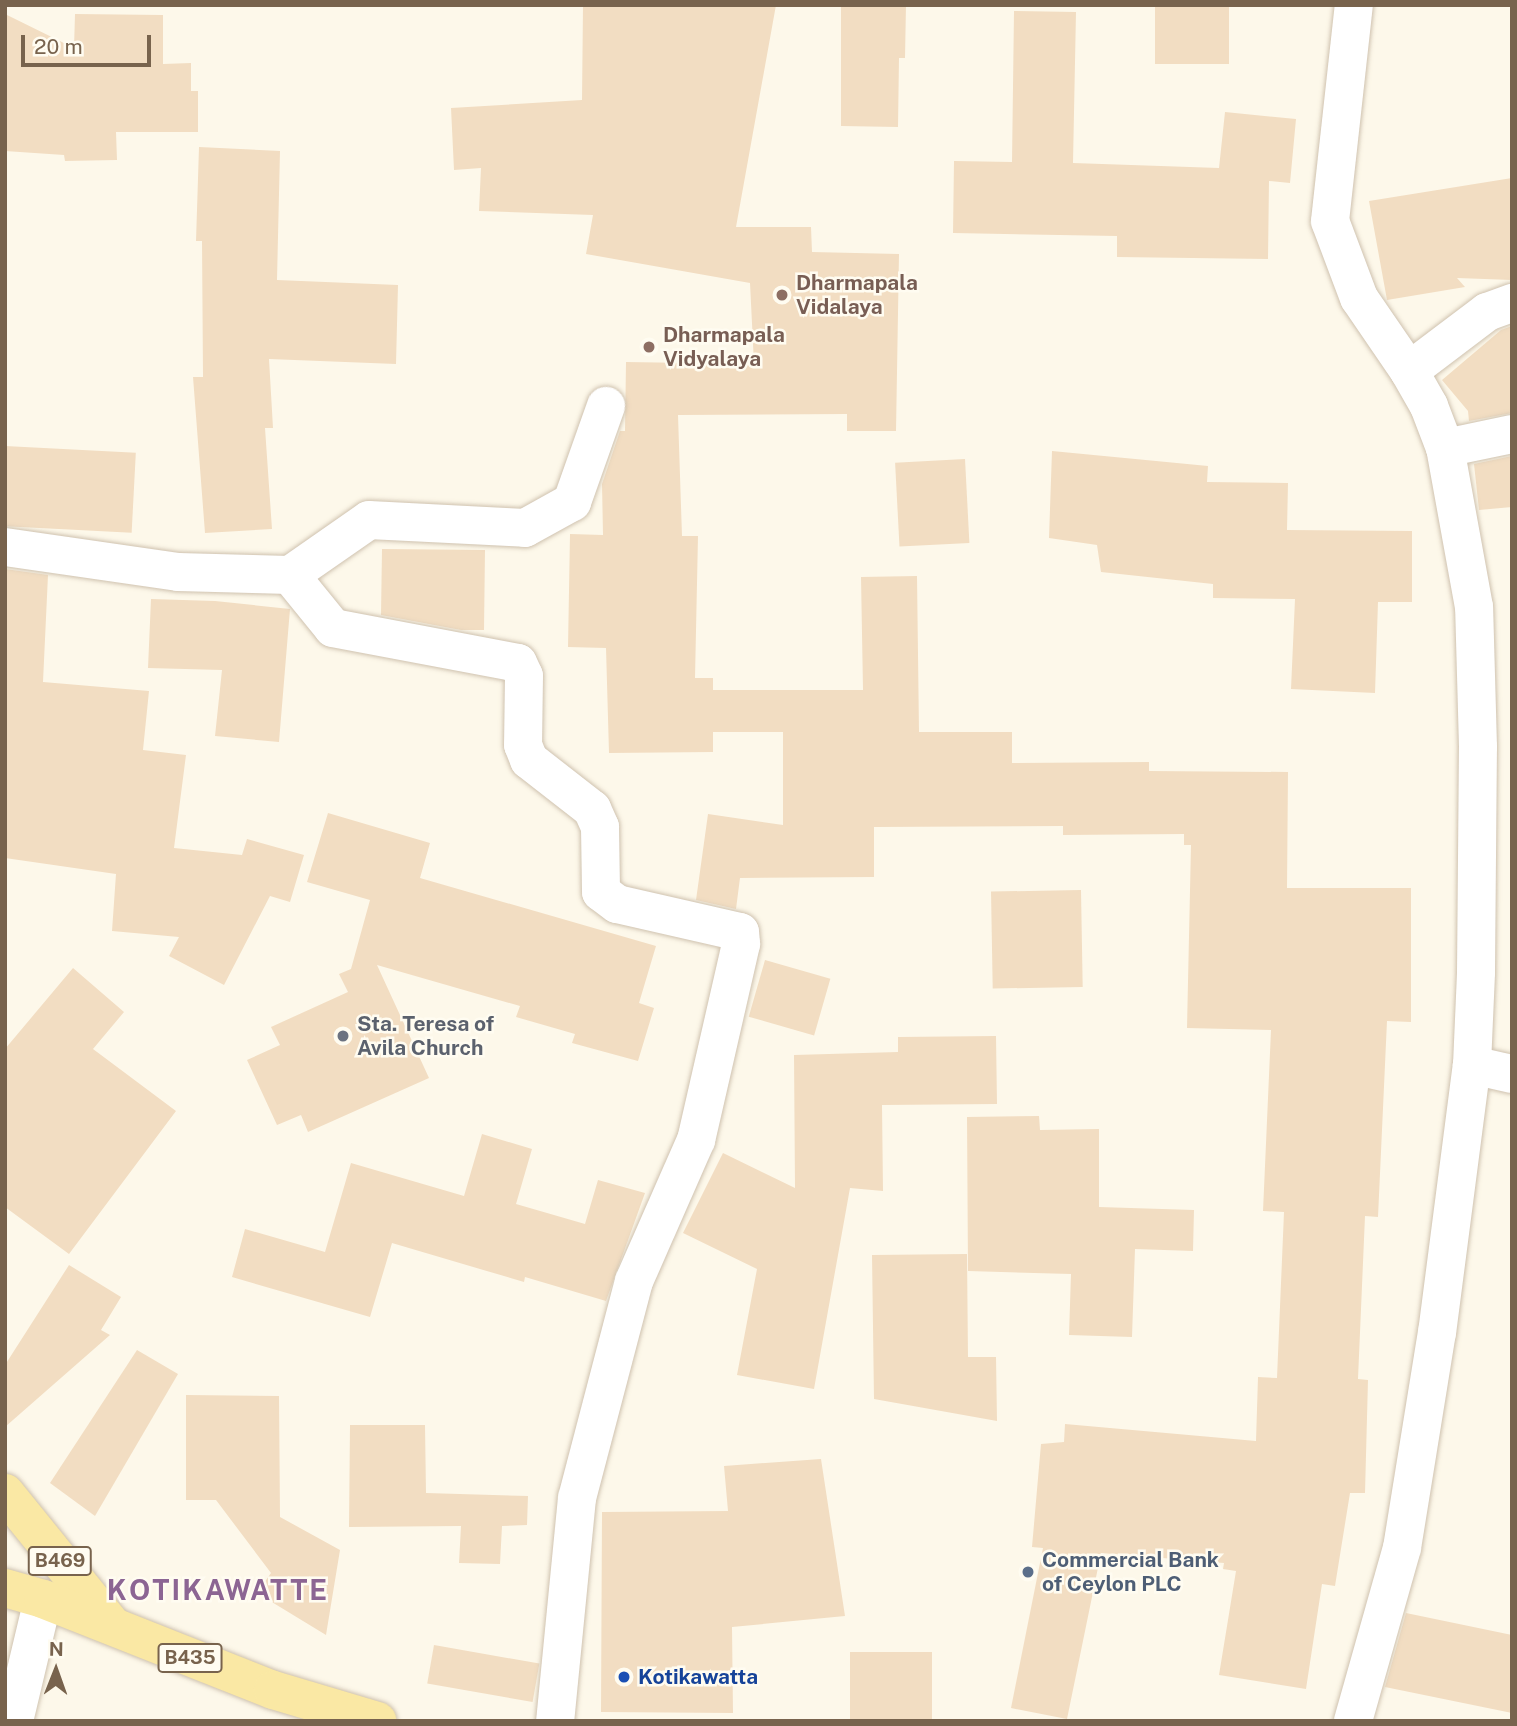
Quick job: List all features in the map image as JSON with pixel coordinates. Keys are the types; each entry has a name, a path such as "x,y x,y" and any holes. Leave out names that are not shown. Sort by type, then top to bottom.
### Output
{"main road":[{"name":"B469","path":"5,1493 115,1629"},
{"name":"B435","path":"5,1587 43,1599 115,1629 280,1706 377,1721"}],"street":[{"path":"1353,1721 1402,1548 1437,1333 1472,1065 1476,972 1478,760 1474,607 1445,448 1429,406 1409,371 1359,298 1330,221 1354,5"},
{"path":"1409,371 1487,312 1512,303"},
{"path":"5,547 178,572 290,575 369,520 525,528 572,502 606,407"},
{"path":"1445,448 1512,434"},
{"path":"290,575 333,628 518,663 524,676 523,745 530,760 592,809 600,827 601,892 617,904 740,932 741,944 696,1140 634,1281 577,1498 555,1721"},
{"path":"1472,1065 1512,1074"},
{"path":"14,1721 43,1599"}],"building":[{"path":"583,5 776,5 736,227 811,227 812,252 899,254 896,431 847,431 847,414 678,415 682,536 698,536 695,678 713,678 713,690 863,690 861,577 917,576 919,732 1012,732 1012,763 1149,762 1149,771 1288,772 1287,888 1411,888 1411,1022 1387,1021 1378,1217 1365,1216 1358,1379 1368,1380 1365,1493 1350,1493 1335,1586 1322,1584 1306,1689 1219,1675 1236,1571 1223,1569 1224,1563 1101,1553 1067,1719 1011,1708 1043,1548 1032,1547 1041,1444 1064,1442 1065,1424 1256,1441 1258,1377 1277,1378 1284,1212 1263,1211 1271,1030 1187,1028 1191,845 1184,845 1184,834 1063,835 1063,826 874,827 874,877 740,878 736,909 696,900 708,814 783,825 783,732 713,732 713,752 609,753 606,648 568,647 570,534 603,535 602,484 620,431 625,431 626,362 754,364 750,283 586,254 593,215 479,211 481,168 454,170 451,108 582,100"},
{"path":"841,5 906,5 905,58 899,58 898,127 841,126"},
{"path":"1155,5 1229,5 1229,64 1155,64"},
{"path":"1014,11 1076,12 1073,163 1219,168 1225,112 1296,119 1290,183 1269,181 1268,259 1117,257 1117,236 953,233 954,161 1012,162"},
{"path":"5,14 74,48 75,14 163,15 163,64 191,63 191,91 198,91 198,132 116,132 117,160 65,161 64,155 5,151"},
{"path":"199,147 280,151 277,280 398,285 396,364 269,359 273,428 265,428 272,529 205,533 193,377 203,377 202,241 196,241"},
{"path":"1512,178 1512,280 1457,278 1465,287 1387,300 1369,201"},
{"path":"1512,326 1512,413 1469,421 1468,411 1442,380 1501,330"},
{"path":"5,446 136,453 132,533 5,526"},
{"path":"1052,451 1208,466 1207,482 1288,483 1287,530 1412,531 1412,602 1378,602 1375,693 1291,689 1295,599 1213,598 1213,584 1101,572 1097,545 1049,538"},
{"path":"1512,456 1512,507 1479,510 1474,464"},
{"path":"965,459 969,543 899,547 895,463"},
{"path":"382,549 485,550 484,630 461,630 381,615"},
{"path":"5,569 48,575 43,682 149,691 143,750 186,755 174,848 242,855 247,839 304,855 290,902 270,896 224,985 169,956 179,937 112,931 116,874 5,858"},
{"path":"151,599 215,601 290,609 279,742 215,736 222,670 148,668"},
{"path":"328,813 430,843 420,878 656,946 639,1003 654,1008 638,1061 572,1043 575,1034 516,1017 520,1006 377,965 429,1078 308,1132 301,1115 277,1125 247,1060 280,1045 271,1027 348,992 339,974 351,969 370,900 307,882"},
{"path":"1081,890 1083,987 993,989 991,892"},
{"path":"765,960 830,979 814,1035 749,1017"},
{"path":"73,968 124,1012 93,1049 176,1111 69,1254 5,1207 5,1049"},
{"path":"996,1036 997,1104 882,1105 883,1191 850,1188 814,1389 737,1375 757,1269 683,1233 723,1153 795,1188 794,1055 898,1052 898,1037"},
{"path":"1039,1116 1040,1130 1099,1129 1099,1207 1194,1210 1193,1251 1135,1249 1132,1337 1069,1335 1071,1274 968,1271 967,1117"},
{"path":"482,1134 532,1149 516,1204 585,1224 598,1180 645,1193 606,1301 525,1277 524,1282 392,1243 370,1317 232,1277 245,1229 325,1252 351,1163 464,1196"},
{"path":"967,1254 968,1357 996,1357 997,1421 874,1399 872,1255"},
{"path":"69,1265 121,1297 101,1330 110,1335 5,1427 5,1365"},
{"path":"137,1350 178,1374 95,1516 50,1483"},
{"path":"186,1395 279,1396 280,1517 340,1550 326,1635 257,1593 271,1573 216,1500 186,1500"},
{"path":"350,1425 425,1425 426,1493 528,1496 527,1525 502,1526 500,1564 459,1563 461,1526 349,1527"},
{"path":"821,1459 845,1616 732,1627 733,1713 601,1712 602,1512 728,1511 724,1466"},
{"path":"1406,1613 1512,1635 1512,1713 1385,1687"},
{"path":"434,1645 539,1664 533,1702 427,1683"},
{"path":"850,1652 932,1652 932,1721 850,1721"}],"place":[{"name":"Dharmapala Vidalaya","path":"782,295"},
{"name":"Dharmapala Vidyalaya","path":"649,347"},
{"name":"Sta. Teresa of Avila Church","path":"343,1036"},
{"name":"Commercial Bank of Ceylon PLC","path":"1028,1572"},
{"name":"Kotikawatta","path":"624,1677"}],"district":[{"name":"KOTIKAWATTE","path":"218,1590"}]}
